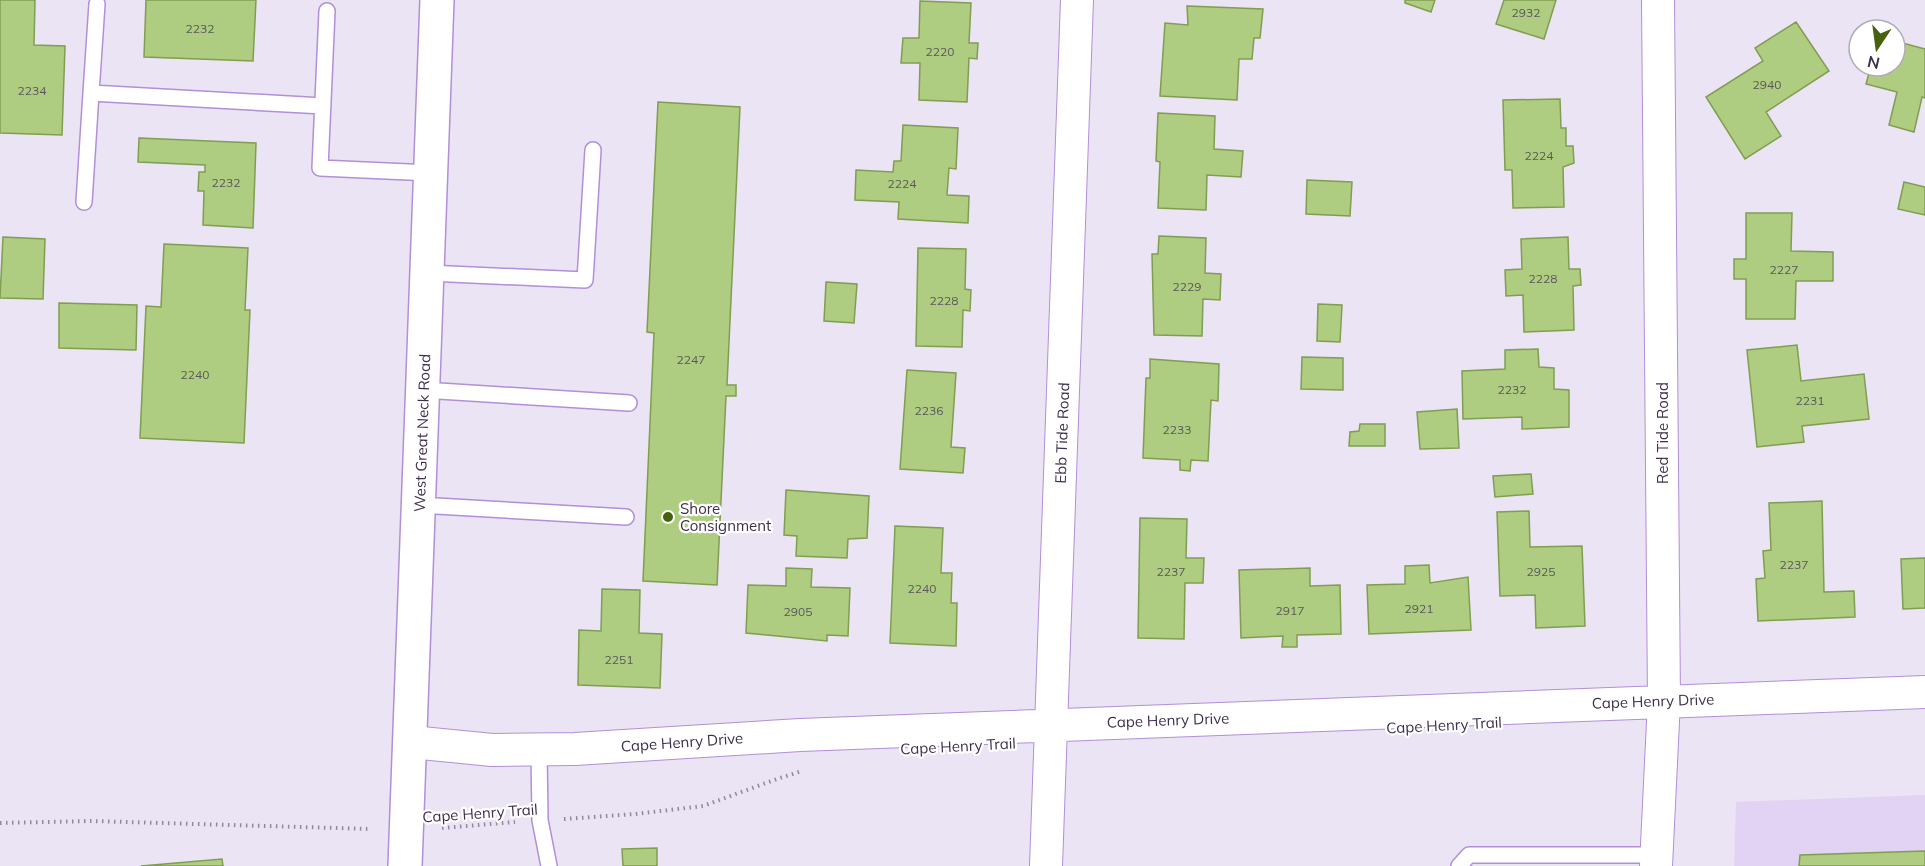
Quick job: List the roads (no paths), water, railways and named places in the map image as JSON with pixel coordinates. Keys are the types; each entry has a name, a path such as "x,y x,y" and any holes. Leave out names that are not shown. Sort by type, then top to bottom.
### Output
{"street":[{"name":"West Great Neck Road","path":"405,866 437,0"},
{"name":"Ebb Tide Road","path":"1046,866 1077,0"},
{"name":"Red Tide Road","path":"1656,860 1664,701 1658,0"},
{"name":"Cape Henry Drive","path":"411,742 492,750 574,749 800,735 1052,724 1925,692"}],"lane":[{"path":"84,202 97,4"},
{"path":"327,11 320,168 431,173"},
{"path":"91,93 323,106"},
{"path":"428,273 585,280 593,150"},
{"path":"423,390 629,403"},
{"path":"419,505 626,517"},
{"path":"539,750 540,820 549,866"},
{"path":"1459,866 1469,855 1656,860"}],"place":[{"name":"Shore Consignment","path":"668,517"}]}
